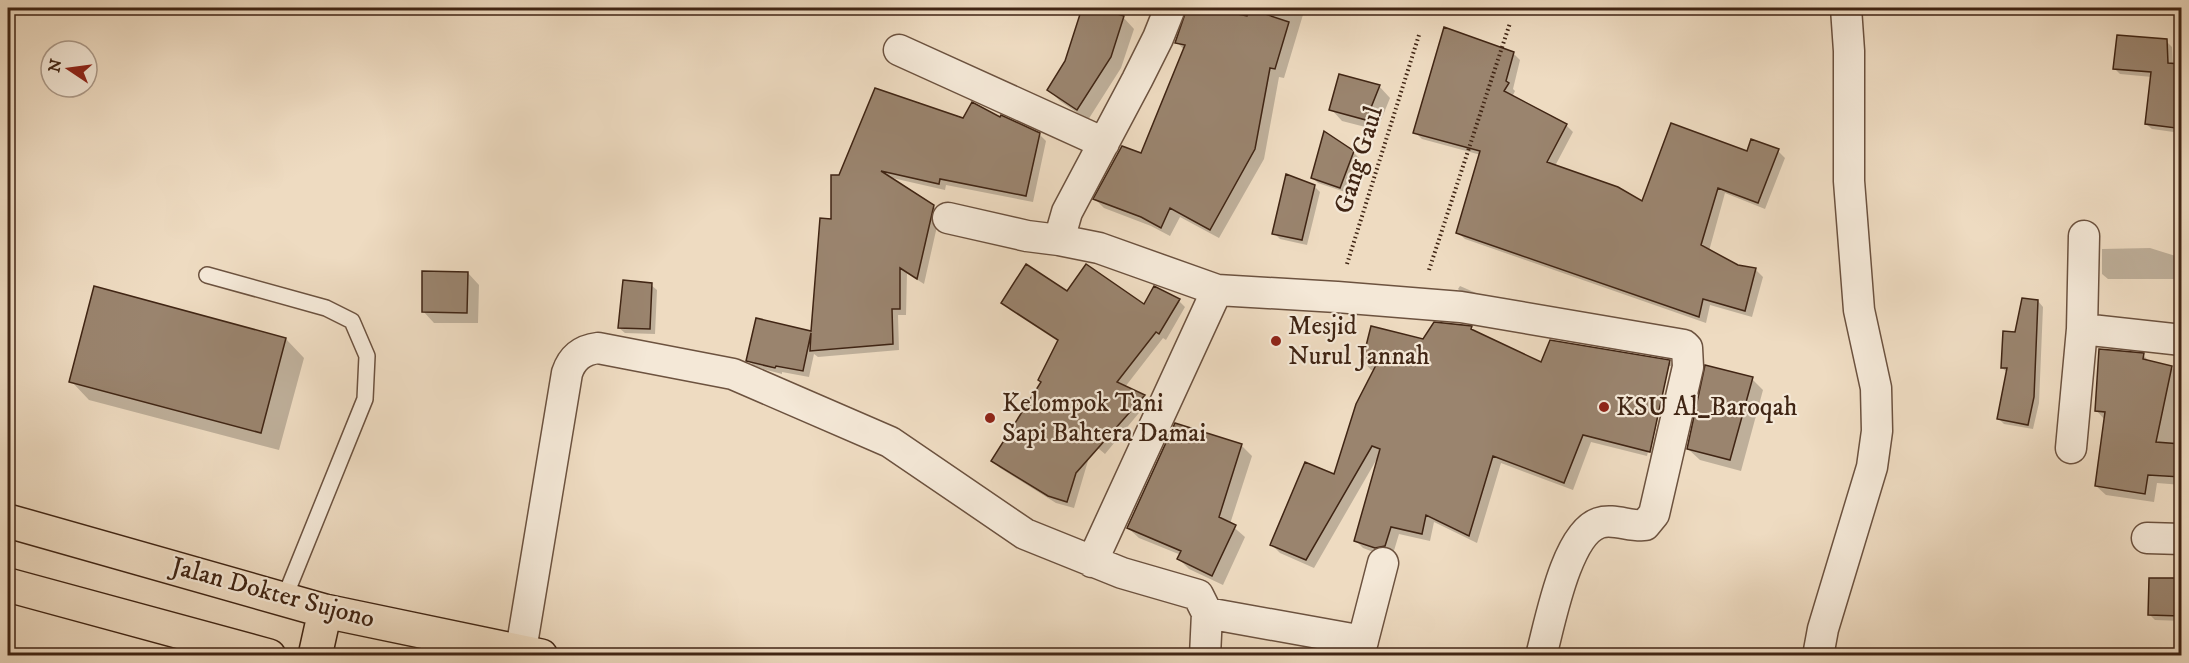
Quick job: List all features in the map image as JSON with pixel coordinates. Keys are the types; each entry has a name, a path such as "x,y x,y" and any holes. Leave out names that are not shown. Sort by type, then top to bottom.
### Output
{"highway":[{"name":"Jalan Dokter Sujono","path":"8,522 325,611 531,653"},
{"path":"8,585 269,656"},
{"path":"315,656 325,611"}],"street":[{"path":"1059,240 1067,212 1158,38 1170,8"},
{"path":"1818,656 1823,629 1872,467 1877,431 1876,388 1859,310 1849,181 1849,51 1846,8"},
{"path":"899,50 1104,143"},
{"path":"948,218 1099,249 1217,290 1461,307 1681,343 1687,348 1688,367 1654,514 1646,525 1602,521 1591,526 1584,533 1575,546 1560,585 1541,656"},
{"path":"2071,448 2082,329 2084,236"},
{"path":"1092,562 1217,290"},
{"path":"2082,329 2181,340"},
{"path":"531,653 566,377 574,359 583,352 593,349 733,374 890,442 1025,534 1122,573 1198,595 1207,613 1205,656"},
{"path":"2147,538 2181,539"},
{"path":"1207,613 1361,648 1383,563"}],"lane":[{"path":"207,275 326,308 344,316 352,321 367,356 365,399 284,599"}],"path":[{"path":"1419,303 1510,23"},
{"name":"Gang Gaul","path":"1337,297 1419,34"}],"building":[{"path":"1082,8 1098,8 1124,16 1111,57 1077,110 1047,90 1065,61"},
{"path":"1187,8 1207,8 1247,16 1250,9 1289,22 1275,69 1270,68 1255,149 1210,230 1170,208 1161,228 1141,217 1093,199 1122,146 1141,153 1185,45 1175,43"},
{"path":"1444,27 1514,52 1506,81 1509,83 1504,91 1567,124 1547,162 1618,187 1642,201 1671,123 1747,151 1751,139 1779,149 1758,203 1718,188 1701,245 1738,265 1756,268 1745,311 1703,299 1699,317 1456,233 1480,151 1413,133"},
{"path":"2117,35 2167,39 2168,63 2181,64 2176,128 2145,124 2151,72 2113,69"},
{"path":"1339,74 1380,85 1366,120 1329,110"},
{"path":"875,88 963,118 972,102 1000,117 1001,115 1040,133 1026,196 940,179 939,184 881,171 934,205 917,279 900,268 900,309 892,309 893,344 810,351 811,333 803,371 776,366 775,368 746,361 756,318 811,331 820,218 831,219 831,175 839,175"},
{"path":"1324,131 1354,151 1340,188 1311,178"},
{"path":"1286,174 1315,185 1302,240 1272,234"},
{"path":"1026,264 1067,291 1086,264 1144,304 1154,286 1180,299 1159,334 1156,332 1117,382 1145,395 1076,473 1067,502 1048,496 991,461 1041,382 1038,380 1058,340 1001,303"},
{"path":"422,271 468,272 467,313 422,312"},
{"path":"623,280 652,283 650,329 618,328"},
{"path":"94,286 286,338 261,433 69,382"},
{"path":"2022,298 2038,300 2034,397 2028,425 1997,419 2007,368 2001,368 2003,331 2015,332"},
{"path":"1434,322 1472,326 1471,329 1541,362 1550,340 1670,360 1650,452 1583,435 1564,483 1493,456 1469,536 1426,515 1422,534 1391,527 1385,546 1375,548 1354,541 1380,449 1372,446 1306,560 1270,545 1305,462 1334,474 1356,404 1376,365 1362,362 1371,326 1423,339"},
{"path":"2099,349 2144,353 2143,359 2172,366 2156,442 2181,444 2181,477 2148,475 2145,494 2095,486 2105,412 2095,411"},
{"path":"1705,365 1753,377 1730,460 1687,449"},
{"path":"1175,423 1242,444 1219,517 1236,525 1212,576 1177,559 1181,551 1127,528"},
{"path":"2149,578 2181,578 2181,616 2148,615"}],"place":[{"name":"Mesjid Nurul Jannah","path":"1276,341"},
{"name":"KSU Al_Baroqah","path":"1604,407"},
{"name":"Kelompok Tani Sapi Bahtera Damai","path":"990,418"}]}
